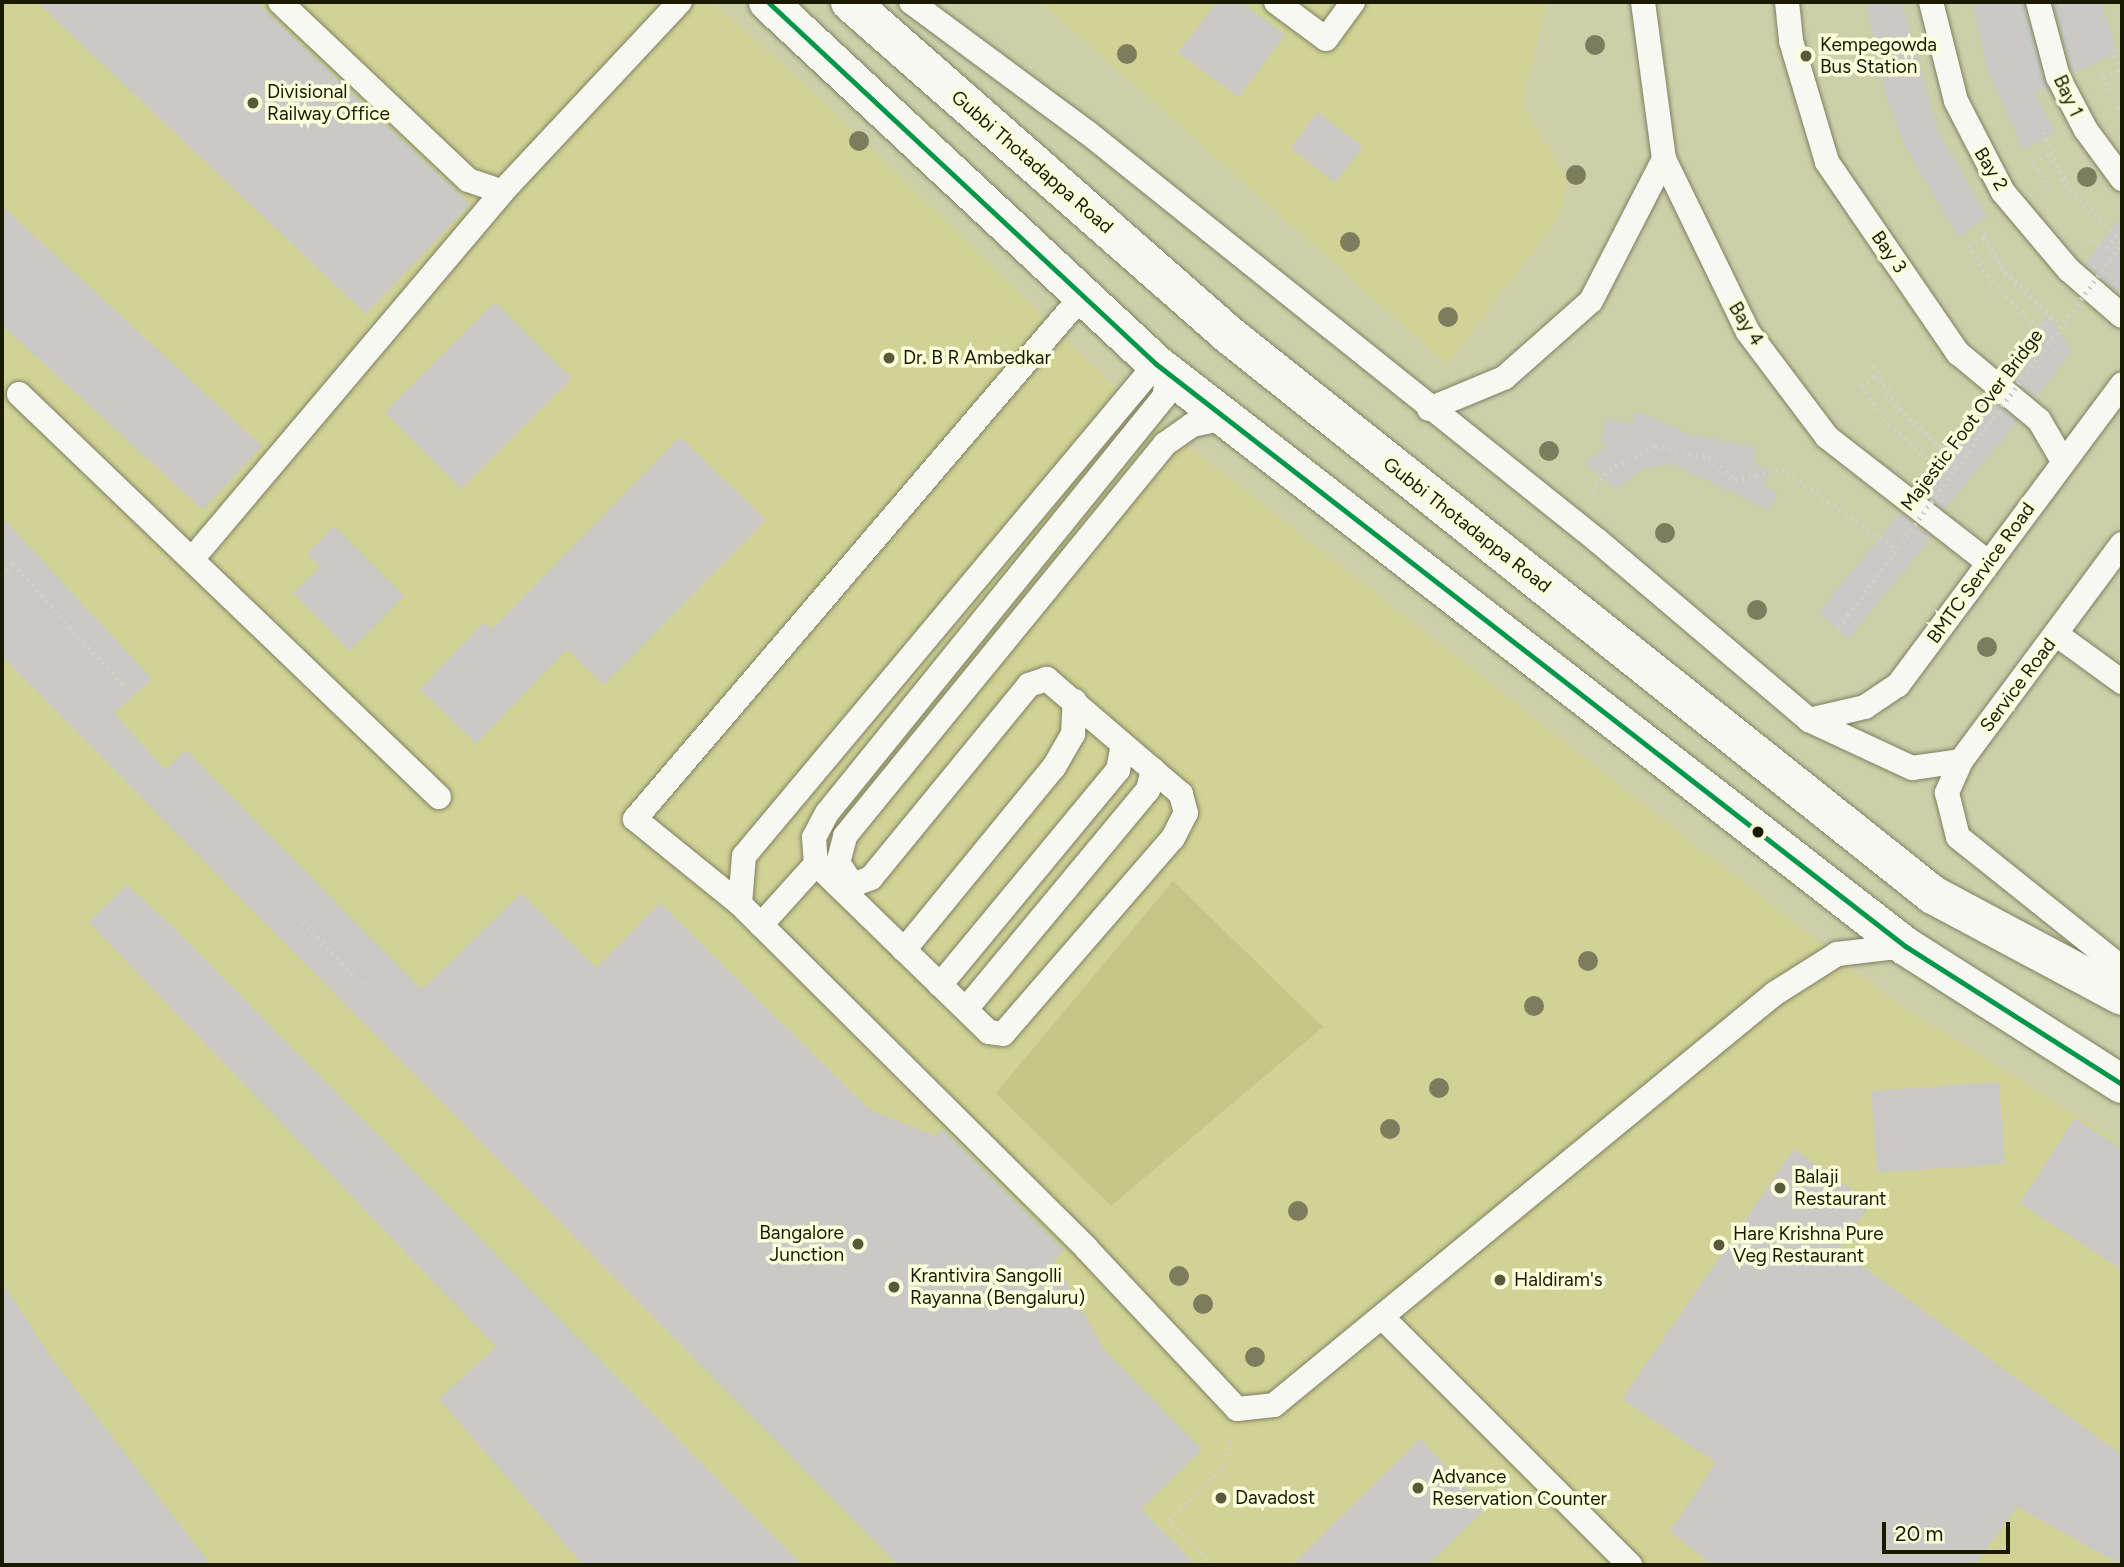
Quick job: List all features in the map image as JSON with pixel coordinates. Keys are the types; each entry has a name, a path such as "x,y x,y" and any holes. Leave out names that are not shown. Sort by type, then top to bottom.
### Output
{"main road":[{"path":"768,2 1162,368 1905,946 2122,1084"},
{"name":"Gubbi Thotadappa Road","path":"850,2 1229,335 1933,895 2122,996"}],"lane":[{"path":"280,2 468,180 502,192"},
{"path":"193,558 502,192 680,2"},
{"path":"911,2 1087,132 1429,409 1598,541 1809,720 1912,768 1961,761"},
{"path":"1276,2 1326,39 1353,2"},
{"name":"Bay 4","path":"1643,2 1664,159 1748,332 1827,437 1989,562"},
{"name":"Bay 3","path":"1787,2 1791,41 1827,162 1958,353 2039,420 2063,461"},
{"name":"Bay 2","path":"1931,2 1941,53 1977,148 2034,233 2115,309"},
{"name":"Bay 1","path":"2038,2 2058,77 2085,131 2122,179"},
{"path":"1429,409 1504,378 1591,301 1664,159"},
{"path":"1082,296 635,819 740,904 1086,1248 1237,1409 1273,1405 1774,994 1837,954 1905,946"},
{"path":"740,904 744,856 1162,368"},
{"path":"1162,368 1164,397 827,813 814,837 816,864 989,1032 1003,1034 1173,838 1186,813 1181,794 1047,679 1029,685 871,878 853,886 838,863 845,836 1165,444 1192,425 1225,418"},
{"name":"BMTC Service Road","path":"1809,720 1865,707 1898,685 2122,384"},
{"path":"19,394 193,558 439,797"},
{"name":"Service Road","path":"2122,544 1961,761 1947,793 1958,837 2122,968"},
{"path":"2056,634 2122,682"},
{"path":"904,950 1054,767 1073,734 1075,701"},
{"path":"940,985 1118,770 1123,744"},
{"path":"965,1009 1148,790 1153,770"},
{"path":"761,925 816,864"},
{"path":"1382,1317 1630,1565"}],"path":[{"path":"2113,50 2122,77"},
{"path":"2122,77 2118,70 2103,77 2122,118"},
{"path":"2043,132 2070,190 2117,235 2105,250 2079,229"},
{"path":"2055,200 2034,162 2049,154 2069,191 2122,243"},
{"path":"1978,223 2006,273 2052,316 2040,330 1991,282 1969,245 1984,238 2005,273 2061,325"},
{"name":"Majestic Foot Over Bridge","path":"1839,626 1894,547 2122,243"},
{"path":"1868,358 1900,409 1948,453 1936,467 1884,418 1861,386 1875,376 1898,410 1957,463"},
{"path":"1592,491 1609,469 1654,446 1709,458 1735,480 1782,469 1894,547"},
{"path":"2,575 13,564 125,687"},
{"path":"303,922 363,984"},
{"path":"1212,1565 1169,1520 1222,1469 1237,1409"}],"shaded area":[{"path":"2,2 712,2 815,93 1119,391 1894,1001 2122,1144 2122,1565 2,1565"},
{"path":"1041,2 1547,2 1522,105 1568,180 1559,217 1447,364"},
{"path":"1173,881 1323,1027 1111,1206 996,1093"}],"building":[{"name":"Divisional Railway Office","path":"37,2 256,2 470,204 366,314"},
{"path":"1217,2 1241,2 1285,35 1238,97 1178,52"},
{"path":"1866,2 1902,2 1938,131 1987,217 1958,237 1905,145 1886,96"},
{"path":"1972,2 2024,2 2047,88 2035,94 2055,132 2023,150 1987,67"},
{"path":"2053,2 2101,2 2117,52 2073,74"},
{"path":"1318,112 1363,147 1335,183 1290,147"},
{"path":"2,206 262,446 203,510 2,325"},
{"path":"2122,215 2122,283 2116,291 2085,264"},
{"path":"495,302 571,378 461,489 385,412"},
{"path":"2048,314 2072,351 2036,398 2005,372"},
{"path":"1987,396 2018,422 1943,511 1912,485"},
{"path":"1637,411 1691,435 1755,447 1753,463 1769,470 1764,484 1778,495 1768,510 1674,464 1643,468 1616,489 1585,462 1609,444 1601,442 1606,419 1631,424"},
{"path":"680,437 766,520 604,685 567,649 476,744 420,689 484,622 492,629"},
{"path":"1900,512 1931,537 1849,638 1818,613"},
{"path":"2,517 152,679 114,713 165,770 186,750 422,990 521,893 596,968 660,903 870,1110 936,1136 943,1129 1064,1250 1054,1260 1105,1351 1202,1449 1141,1509 1196,1565 898,1565 2,656"},
{"path":"334,526 404,596 350,651 293,593 320,567 307,554"},
{"path":"127,885 177,931 802,1565 583,1565 439,1399 496,1347 89,922"},
{"path":"1999,1082 2005,1164 1877,1173 1871,1091"},
{"path":"2075,1118 2122,1149 2122,1270 2020,1203"},
{"path":"1794,1149 1871,1203 1839,1249 2122,1455 2122,1565 2017,1507 1975,1565 1712,1565 1670,1531 1716,1463 1622,1399"},
{"path":"2,1281 50,1356 211,1565 2,1565"},
{"name":"Advance Reservation Counter","path":"1420,1439 1486,1508 1428,1565 1292,1565"}],"transit line":[{"name":"1","path":"768,2 1156,364 1905,946 2122,1084"}],"place":[{"name":"Kempegowda Bus Station","path":"1806,56"},
{"name":"Divisional Railway Office","path":"253,103"},
{"name":"Dr. B R Ambedkar","path":"889,358"},
{"name":"Balaji Restaurant","path":"1780,1188"},
{"name":"Bangalore Junction","path":"858,1244"},
{"name":"Hare Krishna Pure Veg Restaurant","path":"1719,1245"},
{"name":"Haldiram's","path":"1500,1280"},
{"name":"Krantivira Sangolli Rayanna (Bengaluru)","path":"894,1287"},
{"name":"Advance Reservation Counter","path":"1418,1488"},
{"name":"Davadost","path":"1221,1498"}]}
